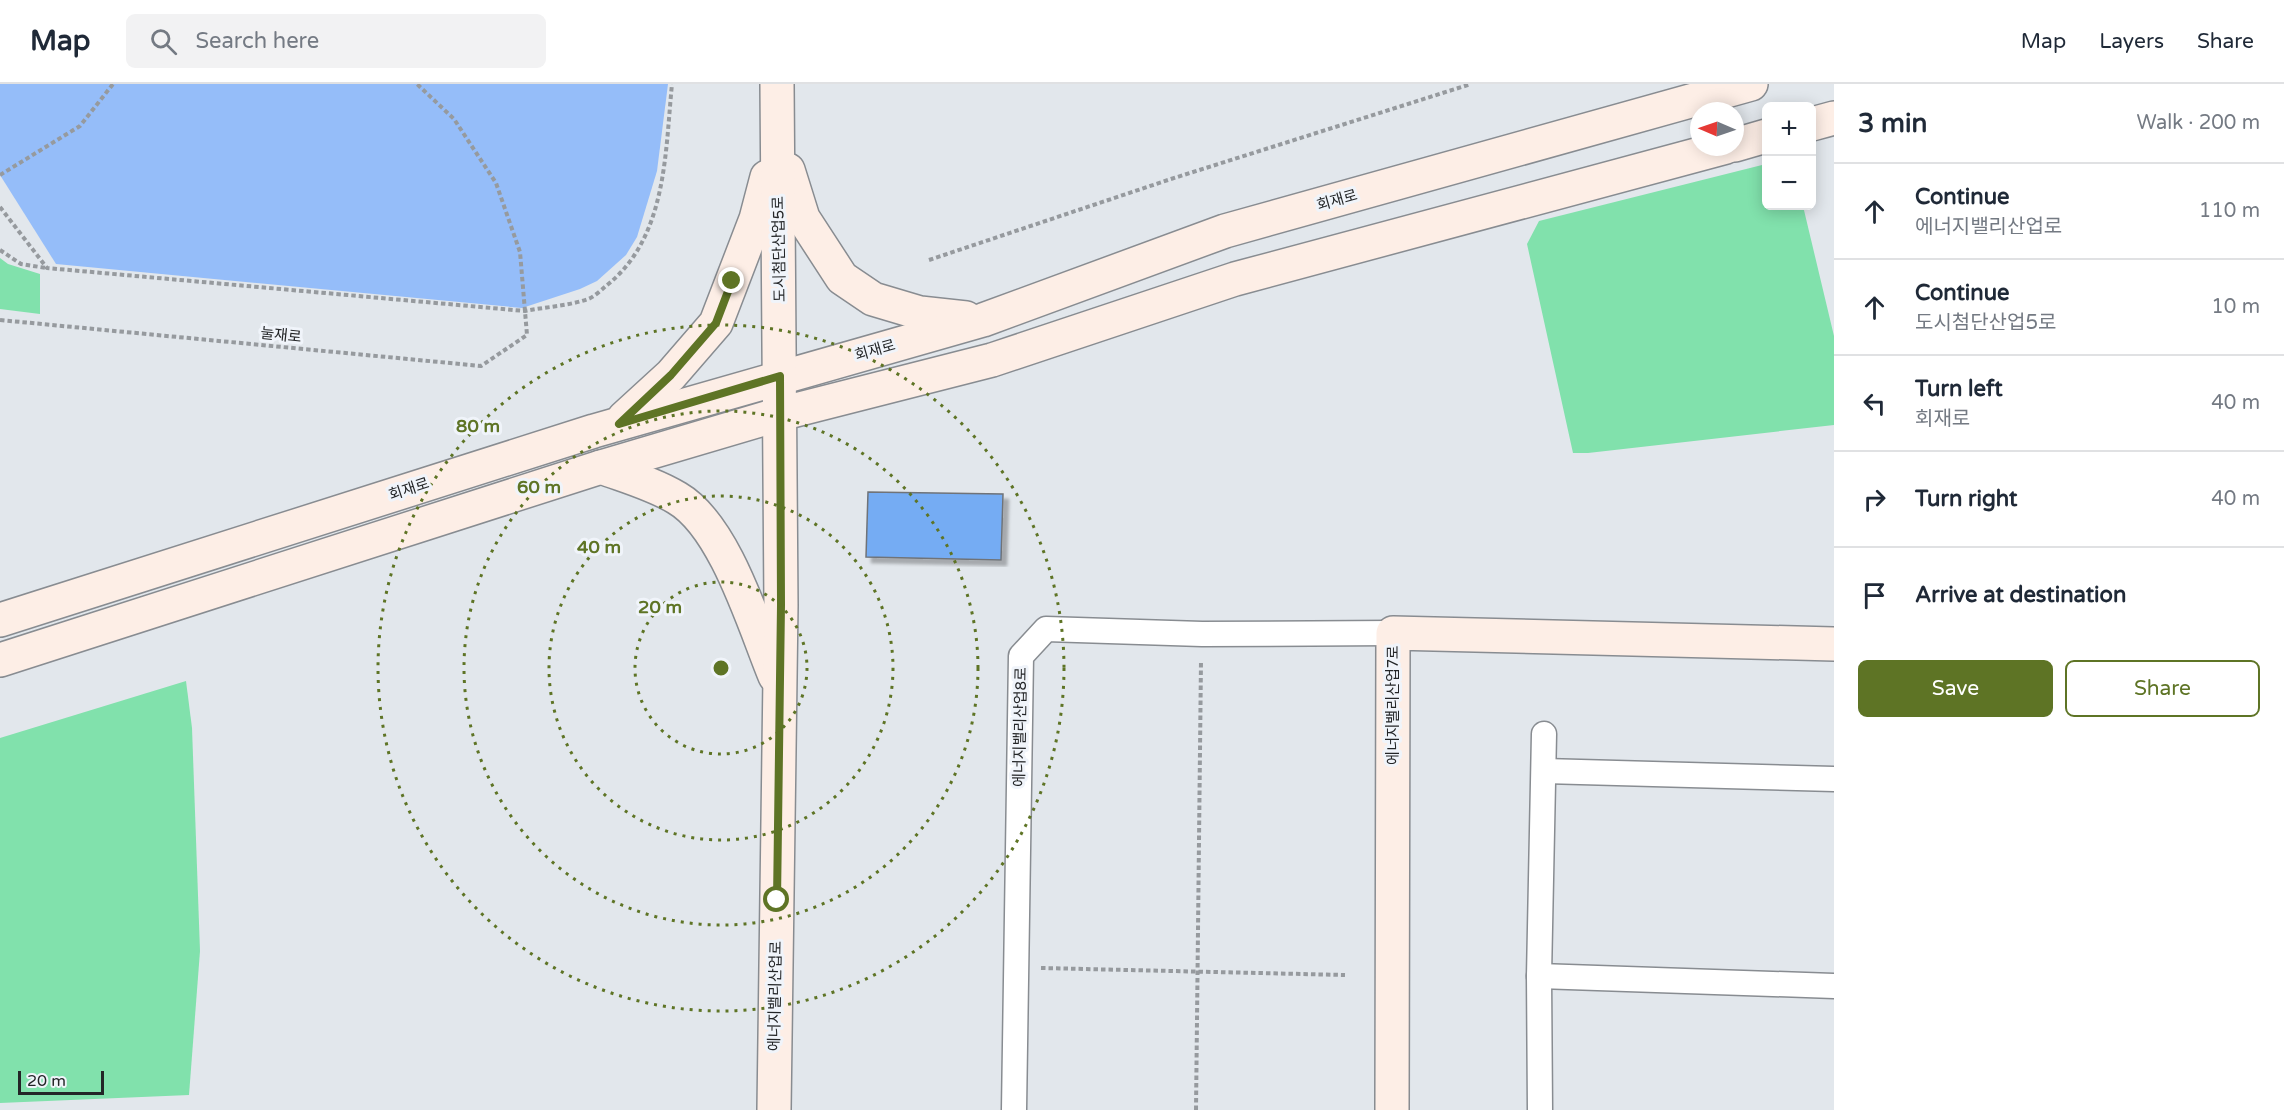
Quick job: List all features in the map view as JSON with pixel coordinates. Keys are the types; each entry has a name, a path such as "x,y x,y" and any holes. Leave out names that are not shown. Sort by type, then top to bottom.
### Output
{"main road":[{"name":"도시첨단산업5로","path":"777,84 780,414"},
{"name":"회재로","path":"0,620 619,424 780,376 983,320 1225,231 1750,84"},
{"path":"1816,123 1834,118"},
{"path":"778,137 803,218 842,278 873,299 920,313 983,320"},
{"path":"619,424 671,375 716,323 756,219 778,137"},
{"path":"1744,142 1762,137"},
{"path":"0,660 600,467 780,414 992,360 1235,279 1693,156"},
{"name":"에너지밸리산업로","path":"774,1110 780,689 780,414"},
{"path":"600,467 678,498 706,524 728,559 780,689"},
{"name":"에너지밸리산업7로","path":"1392,1110 1393,633 1834,644"}],"street":[{"name":"에너지밸리산업8로","path":"1014,1110 1022,656 1046,629 1202,634 1393,633"},
{"path":"1540,1110 1539,976 1544,734"},
{"path":"1544,771 1834,779"},
{"path":"1539,976 1834,986"}],"path":[{"path":"0,175 80,126 113,84"},
{"name":"눌재로","path":"0,320 481,366 527,335 520,252 496,183 454,119 417,84"},
{"path":"0,250 21,264 47,268 525,311 590,299 621,275 638,249 656,214 664,170 672,84"},
{"path":"929,260 1171,179 1471,84"},
{"path":"0,207 47,268"},
{"path":"1196,1110 1202,634"},
{"path":"1016,968 1345,975"}],"green space":[{"path":"1762,165 1762,210 1804,210 1834,336 1834,425 1573,453 1527,244 1539,221"},
{"path":"0,258 8,264 40,274 40,314 0,309"},
{"path":"186,681 192,728 200,951 189,1095 0,1103 0,738"}],"water":[{"path":"0,84 668,84 657,171 637,237 626,255 597,281 522,308 56,264 0,175"}],"building":[{"path":"868,492 1003,494 1001,560 866,557"}],"route":[{"path":"732,281 716,323 671,375 619,424 780,376 781,605 777,900"}]}
